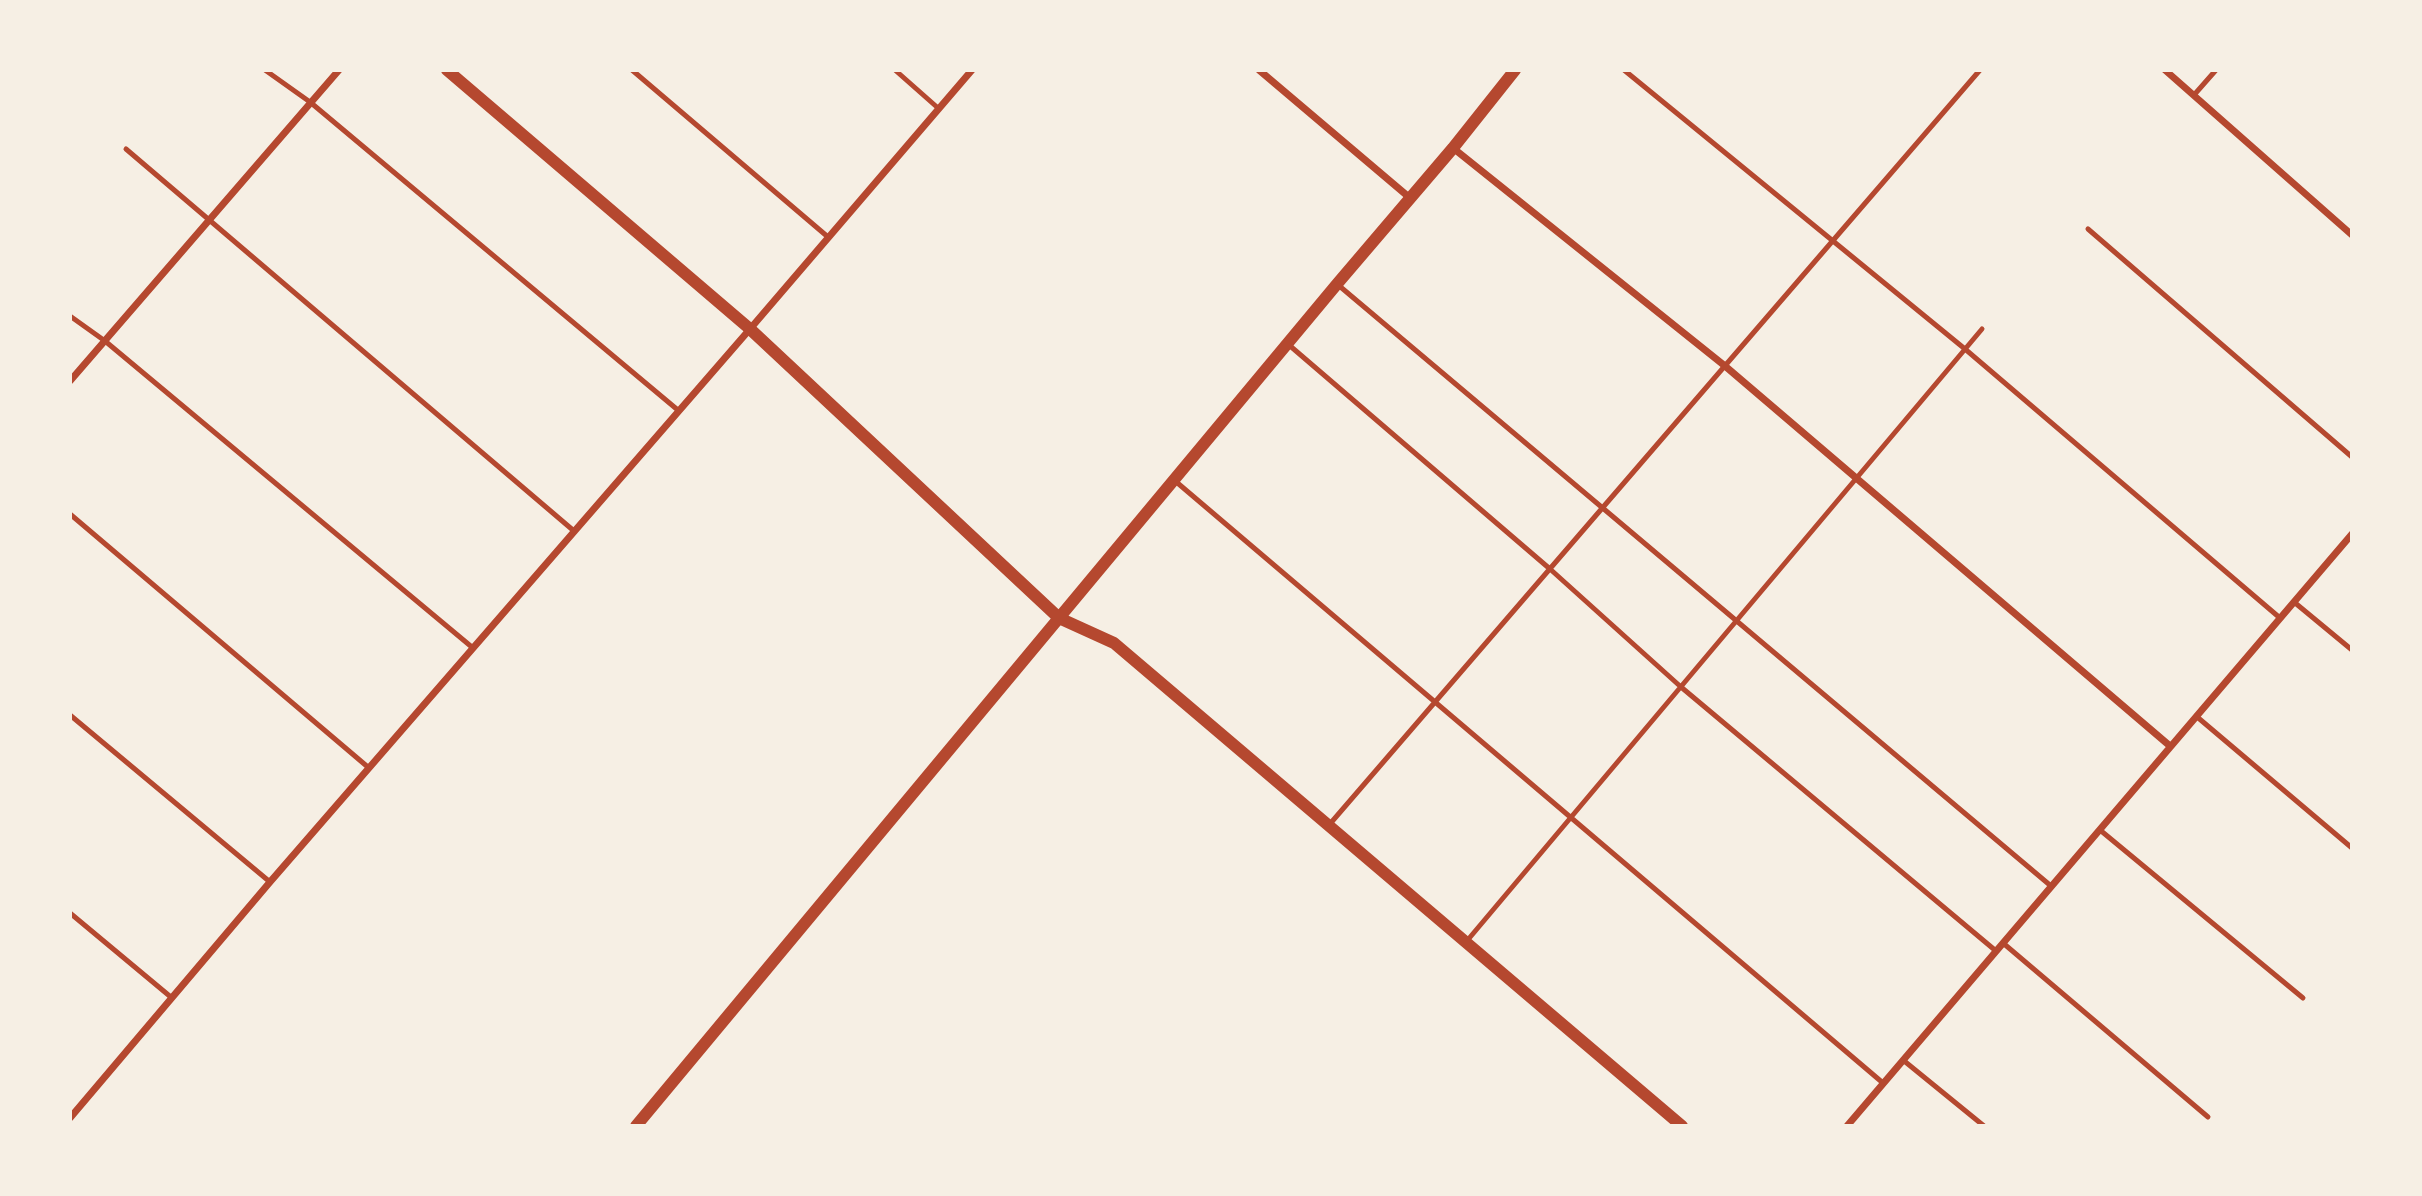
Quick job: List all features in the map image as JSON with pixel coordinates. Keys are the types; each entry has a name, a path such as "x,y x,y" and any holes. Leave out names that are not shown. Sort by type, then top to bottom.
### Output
{"street":[{"path":"70,381 339,70"},
{"path":"447,70 750,329 1059,618 1114,643 1682,1126"},
{"path":"70,1118 270,882 972,70"},
{"path":"1259,70 1410,198"},
{"path":"636,1126 1453,148 1515,70"},
{"path":"2165,70 2352,234"},
{"path":"1453,148 1725,366 2170,746"},
{"path":"1847,1126 2352,534"}],"lane":[{"path":"265,70 310,102 679,411"},
{"path":"632,70 828,237"},
{"path":"895,70 938,108"},
{"path":"1624,70 1965,349 2280,618"},
{"path":"1329,825 1980,70"},
{"path":"2194,96 2216,70"},
{"path":"126,149 575,531"},
{"path":"2088,229 2352,457"},
{"path":"1337,284 2051,886"},
{"path":"70,316 105,341 473,648"},
{"path":"1466,942 1982,329"},
{"path":"1288,343 1550,569 1681,687 1996,951"},
{"path":"1174,480 1883,1083"},
{"path":"70,514 369,768"},
{"path":"2294,602 2352,650"},
{"path":"70,715 270,882"},
{"path":"2196,716 2352,848"},
{"path":"2099,830 2304,998"},
{"path":"70,914 172,998"},
{"path":"2003,943 2208,1117"},
{"path":"1903,1060 1984,1126"}]}
